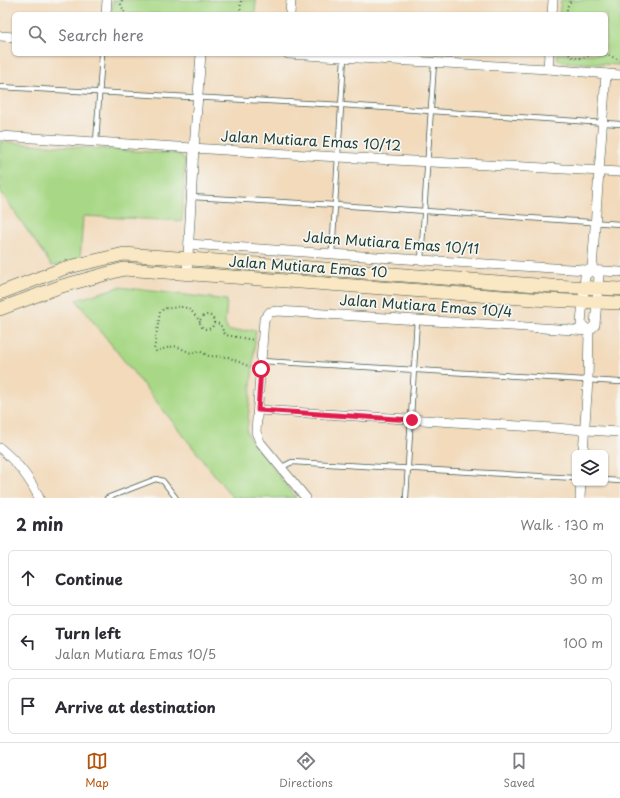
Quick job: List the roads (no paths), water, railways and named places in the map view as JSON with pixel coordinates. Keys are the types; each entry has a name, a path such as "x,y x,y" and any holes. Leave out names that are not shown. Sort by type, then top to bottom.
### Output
{"street":[{"path":"106,12 107,0"},
{"path":"290,12 291,0"},
{"path":"552,12 553,0"},
{"path":"0,36 12,37"},
{"path":"187,274 201,56"},
{"path":"316,56 548,69 620,75"},
{"path":"548,69 549,56"},
{"path":"590,330 581,324 582,302 585,276 592,269 606,74"},
{"name":"Jalan Mutiara Emas 10/12","path":"0,136 338,157 620,172"},
{"name":"Jalan Mutiara Emas 10/11","path":"189,244 620,272"},
{"path":"206,276 207,245"},
{"name":"Jalan Mutiara Emas 10","path":"0,293 65,268 124,254 584,288 620,289"},
{"name":"Jalan Mutiara Emas 10","path":"0,309 62,286 124,269 547,300 620,303"},
{"path":"583,450 590,330 595,325 598,288 598,276 592,269"},
{"name":"Jalan Mutiara Emas 10/4","path":"261,365 264,319 270,312 278,311 590,330"},
{"path":"261,365 256,432 258,438 306,498"},
{"path":"258,410 620,432"},
{"path":"0,448 17,463 26,474 39,498"},
{"path":"580,498 581,486"}],"lane":[{"path":"96,142 102,56"},
{"path":"332,254 344,58"},
{"path":"421,260 434,63"},
{"path":"0,86 100,93 342,105 620,124"},
{"path":"192,197 620,224"},
{"path":"406,498 417,320"},
{"path":"261,365 414,370 620,382"},
{"path":"282,467 292,462 572,478"},
{"path":"107,498 156,479 163,481 176,498"},
{"path":"608,480 620,481"}]}
